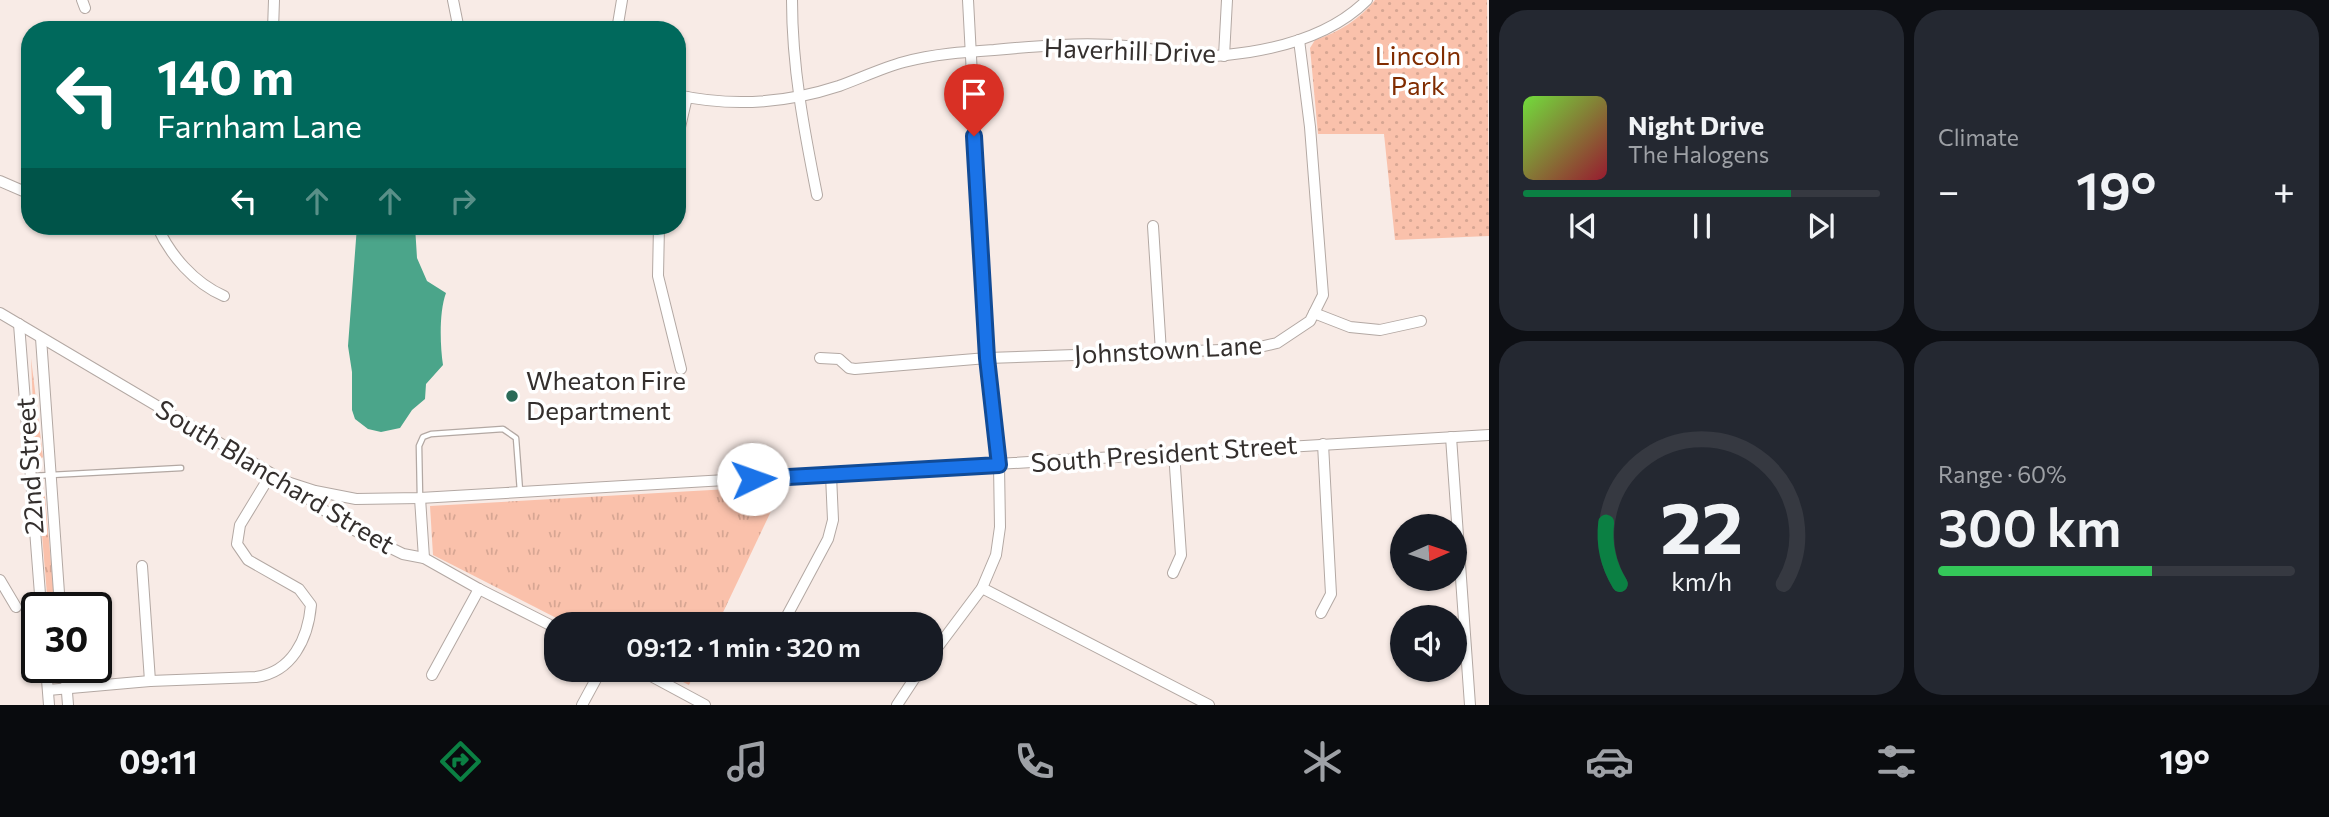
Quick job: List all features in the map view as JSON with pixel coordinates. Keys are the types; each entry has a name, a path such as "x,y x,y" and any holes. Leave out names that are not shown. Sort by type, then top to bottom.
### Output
{"street":[{"path":"274,0 274,21"},
{"path":"453,0 457,21"},
{"path":"618,21 622,0"},
{"path":"792,0 798,98 817,195"},
{"path":"943,640 982,588 993,566 999,544 1001,508 987,358 968,0"},
{"path":"1224,56 1227,0"},
{"name":"Haverhill Drive","path":"686,96 739,102 798,98 903,62 941,54 1102,45 1224,56 1299,40 1336,24 1367,0"},
{"path":"1299,40 1310,127 1322,295 1314,313 1350,327 1380,330 1421,321"},
{"path":"0,181 21,190"},
{"path":"1153,226 1161,352"},
{"path":"162,235 174,256 204,284 224,296"},
{"path":"659,235 659,276 681,369"},
{"name":"South Blanchard Street","path":"0,313 284,481 345,526 403,554 424,558 544,622"},
{"name":"Johnstown Lane","path":"820,358 839,359 849,368 855,369 987,358 1251,349 1277,343 1310,321 1314,313"},
{"name":"22nd Street","path":"19,324 40,592"},
{"name":"22nd Street","path":"41,338 59,592"},
{"name":"South President Street","path":"284,481 348,498 420,498 1489,435"},
{"path":"1451,437 1470,705"},
{"path":"1321,613 1331,594 1323,444"},
{"path":"1173,573 1181,555 1174,452"},
{"path":"48,690 150,681 271,675 283,667 300,646 310,623 311,605 299,589 248,559 237,544 240,525 271,474"},
{"path":"789,612 828,539 833,520 831,475"},
{"path":"420,498 424,558"},
{"path":"142,566 150,681"},
{"path":"0,580 16,607"},
{"path":"982,588 1209,705"},
{"path":"432,675 479,589"},
{"path":"582,705 594,682"},
{"path":"662,682 705,705"},
{"path":"898,705 912,682"},
{"path":"47,683 49,705"},
{"path":"66,683 68,705"}],"lane":[{"path":"420,498 419,446 423,437 430,433 503,429 516,438 520,492"},
{"path":"31,476 181,468"}],"green space":[{"name":"Lincoln Park","path":"1375,0 1487,0 1489,236 1395,240 1384,134 1318,134 1310,48 1315,40 1355,19"},
{"path":"31,358 43,457 40,460 35,456"},
{"path":"783,486 723,612 545,612 433,555 430,506"},
{"path":"42,494 45,497 54,592 47,592 39,498"}],"shaded area":[{"path":"356,235 416,235 417,258 427,281 446,293 441,329 443,365 426,384 425,399 412,410 400,428 381,432 368,429 355,419 352,410 352,372 348,346"}],"place":[{"name":"Wheaton Fire Department","path":"512,396"}],"route":[{"path":"753,479 999,465 987,358 974,136"}]}
